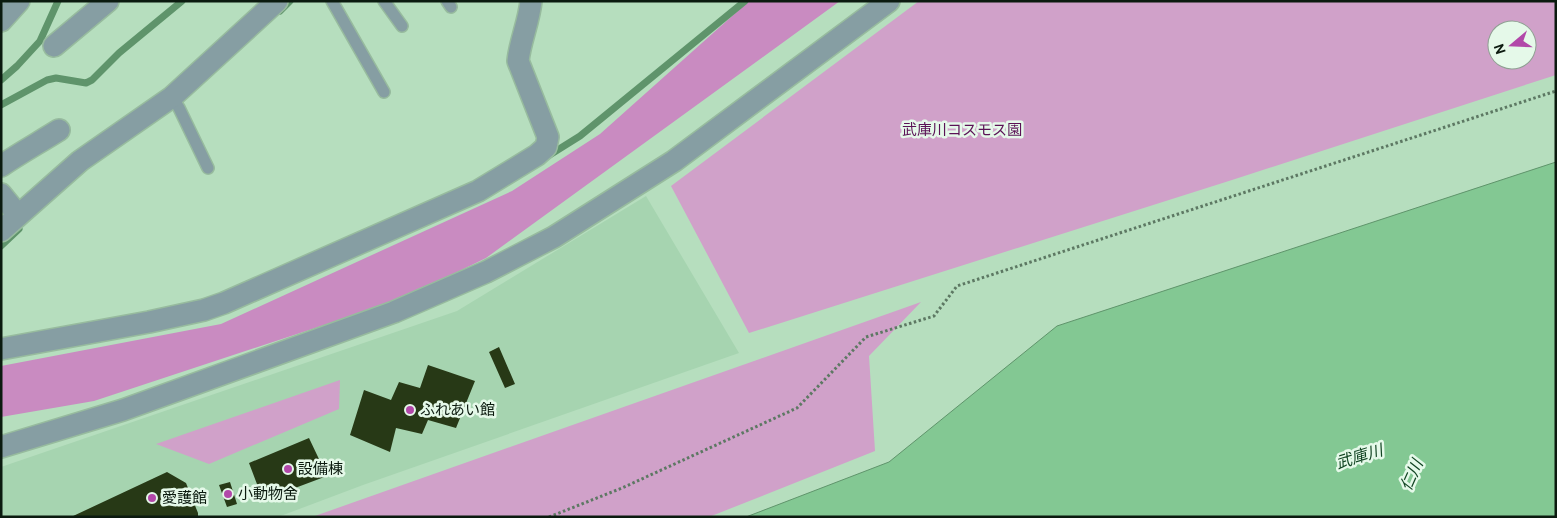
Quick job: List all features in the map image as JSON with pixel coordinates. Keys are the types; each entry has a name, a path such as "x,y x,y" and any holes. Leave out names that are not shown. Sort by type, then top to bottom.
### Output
{"street":[{"path":"1,21 20,1"},
{"path":"54,46 108,1"},
{"path":"1,349 149,322 204,310 224,303 478,191 538,155 546,147 548,137 518,61 531,1"},
{"path":"4,445 123,410 394,312 494,268 554,238 674,161 889,1"},
{"path":"1,231 80,160 175,102 272,3"},
{"path":"1,166 59,130"},
{"path":"1,194 18,215"}],"lane":[{"path":"332,1 384,92"},
{"path":"384,1 402,26"},
{"path":"175,102 208,168"}],"path":[{"path":"549,517 622,488 797,408 866,337 934,316 956,286 1556,91"}],"shaded area":[{"path":"749,1 840,1 486,258 400,300 94,401 1,417 1,366 221,324 512,191 600,134"},
{"path":"646,196 739,353 363,485 278,517 1,517 1,467 457,311"}],"green space":[{"name":"武庫川コスモス園","path":"919,1 1556,1 1556,75 749,333 671,186"},
{"path":"921,302 869,356 875,451 709,517 312,517"},
{"path":"340,380 339,409 209,464 156,444"}],"water":[{"path":"1556,162 1556,517 746,517 889,462 1057,326"}],"building":[{"path":"499,347 515,384 505,388 489,352"},
{"name":"ふれあい館","path":"428,365 475,381 456,428 428,420 422,434 396,428 390,452 350,435 364,390 391,400 399,382 420,388"},
{"name":"設備棟","path":"309,438 327,476 263,500 249,463"},
{"name":"愛護館","path":"167,472 186,483 198,517 71,517"},
{"name":"小動物舍","path":"230,482 237,504 227,507 219,485"}],"waterway":[{"path":"1,80 40,41 58,1"},
{"path":"1,105 47,80 56,78 86,83 92,80 119,53 182,1"},
{"path":"280,11 290,1"},
{"path":"548,156 580,136 745,1"},
{"path":"1,246 19,229"}],"place":[{"name":"ふれあい館","path":"410,410"},
{"name":"設備棟","path":"288,469"},
{"name":"小動物舍","path":"228,494"},
{"name":"愛護館","path":"152,498"}],"water label":[{"name":"武庫川","path":"1359,456"},
{"name":"仁川","path":"1411,475"}]}
